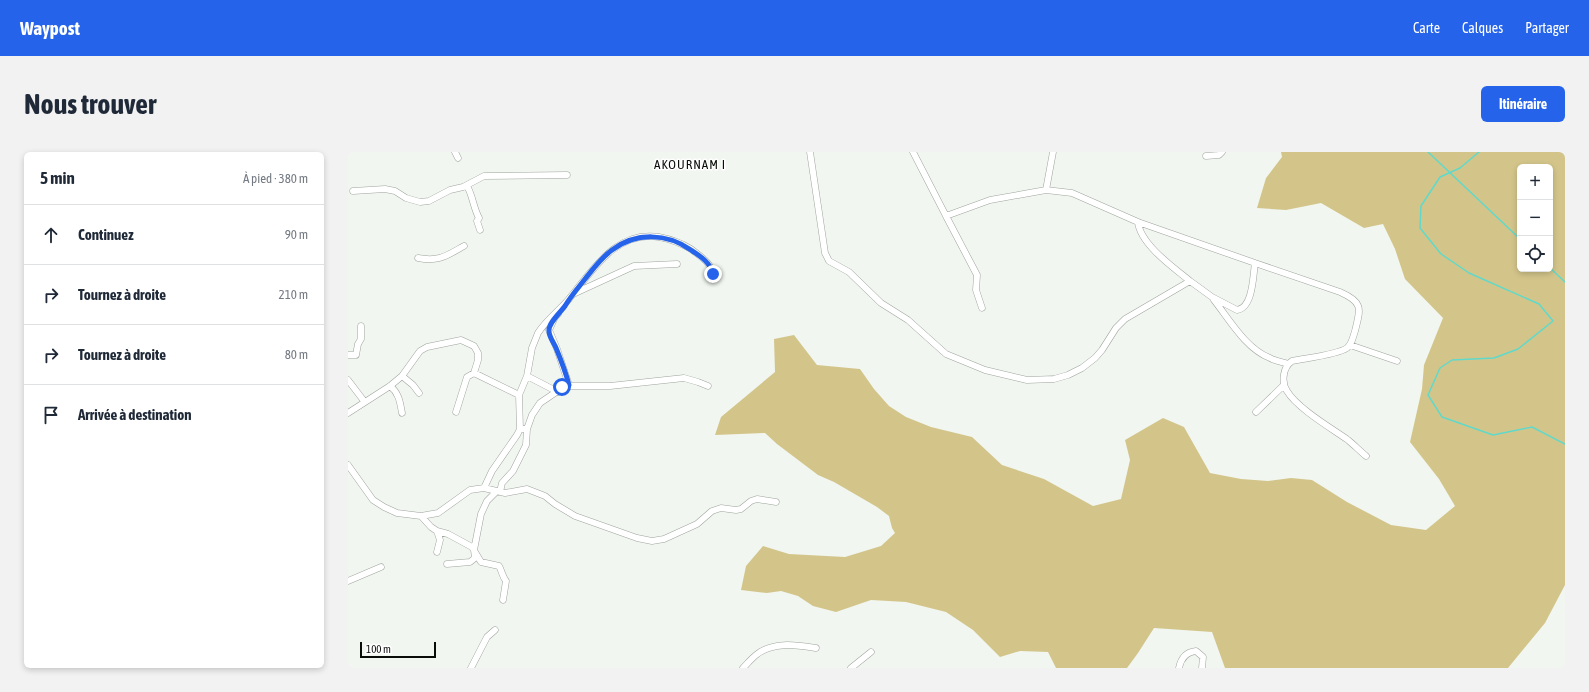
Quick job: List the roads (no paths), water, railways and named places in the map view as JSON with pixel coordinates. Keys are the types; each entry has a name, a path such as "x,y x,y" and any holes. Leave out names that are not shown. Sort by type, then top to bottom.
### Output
{"street":[{"path":"810,152 826,253 829,260 856,278 881,303 913,324 931,342 946,354 985,370 1027,380 1054,378 1068,375 1095,358 1116,328 1125,319 1190,281"},
{"path":"913,152 977,274 978,280 976,290 982,308"},
{"path":"1046,190 1053,152"},
{"path":"1206,156 1219,155 1222,152"},
{"path":"354,191 385,189 395,191 406,198 420,202 429,201 450,190 467,186 484,176 567,175"},
{"path":"467,186 479,218 477,221 480,230"},
{"path":"946,216 990,200 1046,190 1072,193 1138,222 1340,292 1352,298 1357,302 1360,314 1350,345 1342,351 1292,361 1284,370 1284,385 1291,396 1310,413 1349,441 1366,456"},
{"path":"1138,222 1138,227 1142,234 1158,254 1212,297 1237,310 1243,308 1247,304 1250,297 1255,263"},
{"path":"484,488 492,471 520,429 519,394 527,376 534,340 542,326 570,297 611,250 632,238 645,236 665,238 684,244 702,257 711,266 713,279"},
{"path":"418,258 433,260 439,259 464,246"},
{"path":"549,330 555,316 564,307 570,297 634,266 678,264"},
{"path":"1212,297 1234,328 1256,350 1268,358 1288,364"},
{"path":"348,355 356,355 358,344 361,339 361,326"},
{"path":"542,326 549,330 569,385"},
{"path":"348,412 364,401 378,395 390,386 402,376 420,351 427,347 462,340 474,346 478,353 478,360 474,373"},
{"path":"1350,345 1397,361"},
{"path":"456,412 467,376 474,373 519,394"},
{"path":"402,376 420,393"},
{"path":"527,376 558,392"},
{"path":"447,564 470,562 475,558 474,550 481,514 487,501 499,492 502,483 513,471 526,445 527,429 532,415 540,403 551,394 558,392 562,387 569,385 589,387 610,386 684,378 708,386"},
{"path":"348,380 364,401"},
{"path":"1256,412 1284,385"},
{"path":"390,386 396,391 402,413"},
{"path":"520,429 527,429"},
{"path":"348,465 373,500 397,513 421,516 438,513 470,490 484,488 508,493 527,490 545,496 575,516 637,538 652,541 664,539 697,524 708,514 721,508 736,510 741,509 751,501 757,499 776,502"},
{"path":"421,516 437,532 456,538 468,544 482,562 499,566 506,581 503,600"},
{"path":"437,532 440,540 437,552"},
{"path":"348,581 381,567"},
{"path":"471,668 487,637 495,630"},
{"path":"743,668 756,655 775,646 794,645 816,648"},
{"path":"1179,668 1184,655 1196,651 1203,657 1202,668"},
{"path":"851,668 871,652"}],"waterway":[{"path":"1428,152 1517,236"},
{"path":"1479,152 1460,168 1440,177 1421,206 1420,228 1441,254 1469,273 1539,304 1553,321 1518,349 1494,358 1452,360 1440,368 1428,395 1442,417 1493,435 1532,427 1565,444"},
{"path":"1553,271 1565,282"}],"district":[{"name":"AKOURNAM I","path":"690,164"}]}
